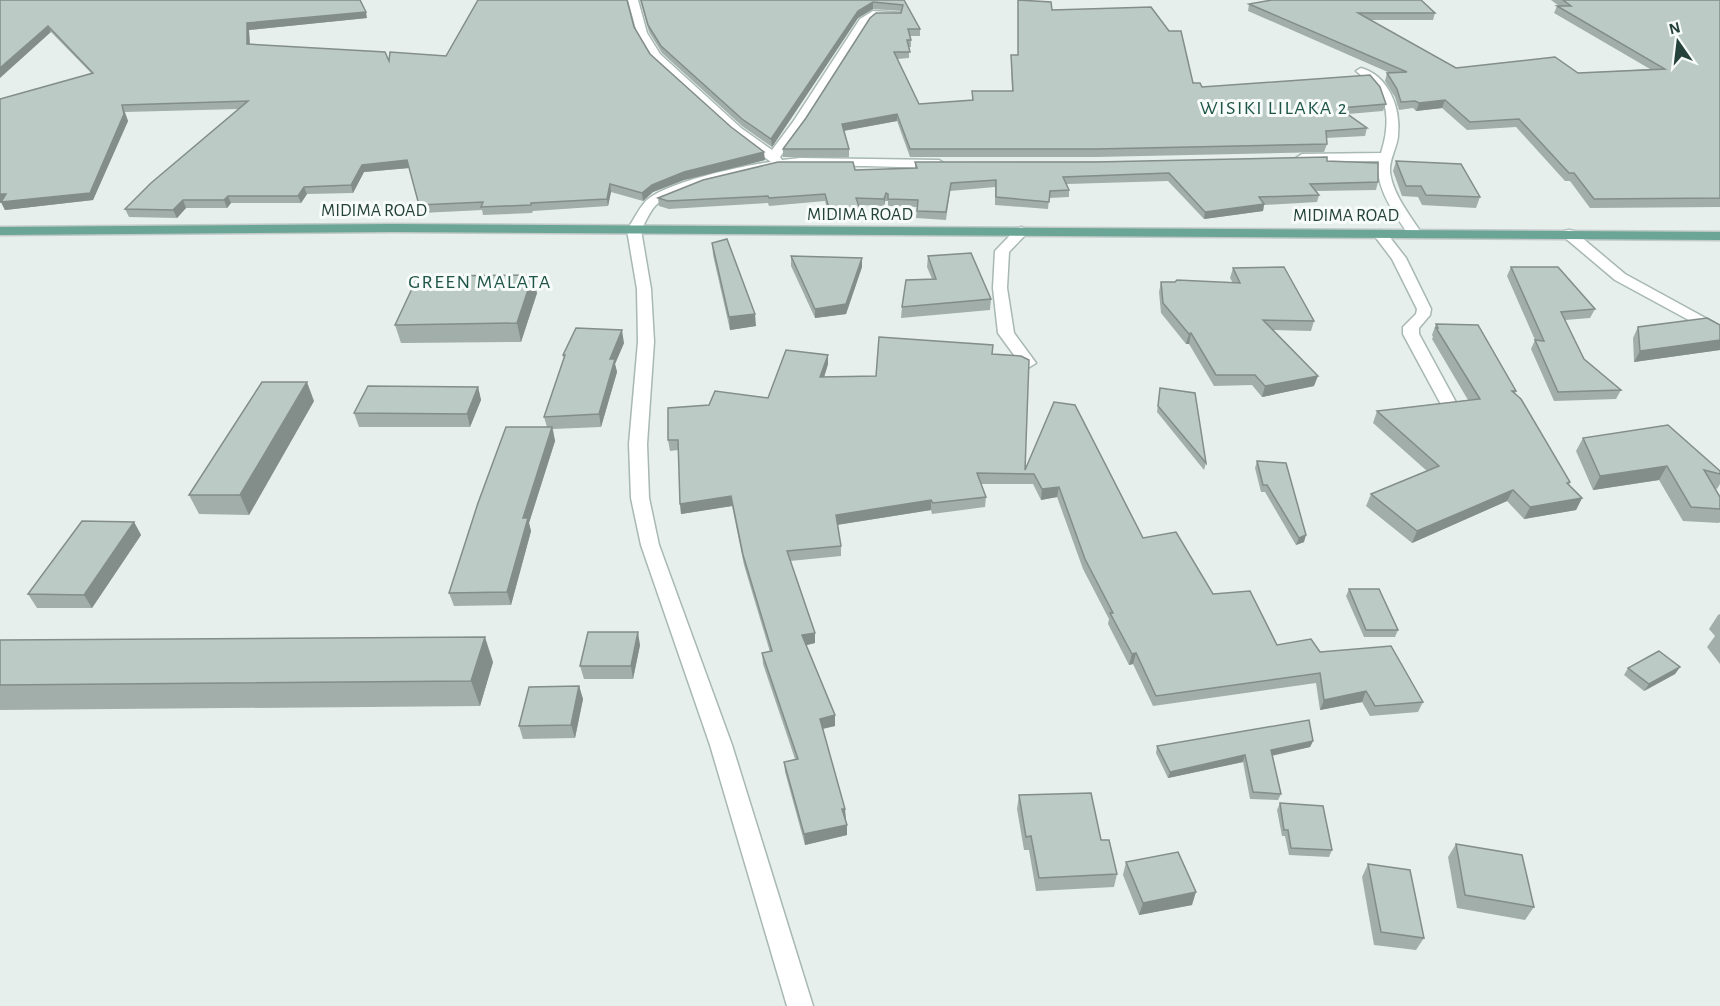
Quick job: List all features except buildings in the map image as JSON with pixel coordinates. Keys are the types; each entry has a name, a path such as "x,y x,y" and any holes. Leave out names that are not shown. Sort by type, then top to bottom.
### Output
{"main road":[{"name":"MIDIMA ROAD","path":"0,231 393,228 1720,236"}],"street":[{"path":"633,0 640,33 665,69 742,135 776,160"},
{"path":"776,160 864,21 873,14 897,15"},
{"path":"1361,71 1373,77 1382,86 1391,110 1392,137 1384,157 1384,174 1392,195 1415,234"},
{"path":"1283,159 1384,157"},
{"path":"800,1006 721,745 650,544 642,510 638,444 646,342 646,310 634,230 650,204 659,198 699,182 776,160 947,164"},
{"path":"1022,231 1002,250 1000,288 1006,333 1028,363"},
{"path":"1380,234 1399,258 1424,309 1423,315 1412,327 1411,334 1450,406"},
{"path":"1569,234 1620,277 1720,332"}],"district":[{"name":"WISIKI LILAKA 2","path":"1274,107"},
{"name":"GREEN MALATA","path":"480,281"}]}
